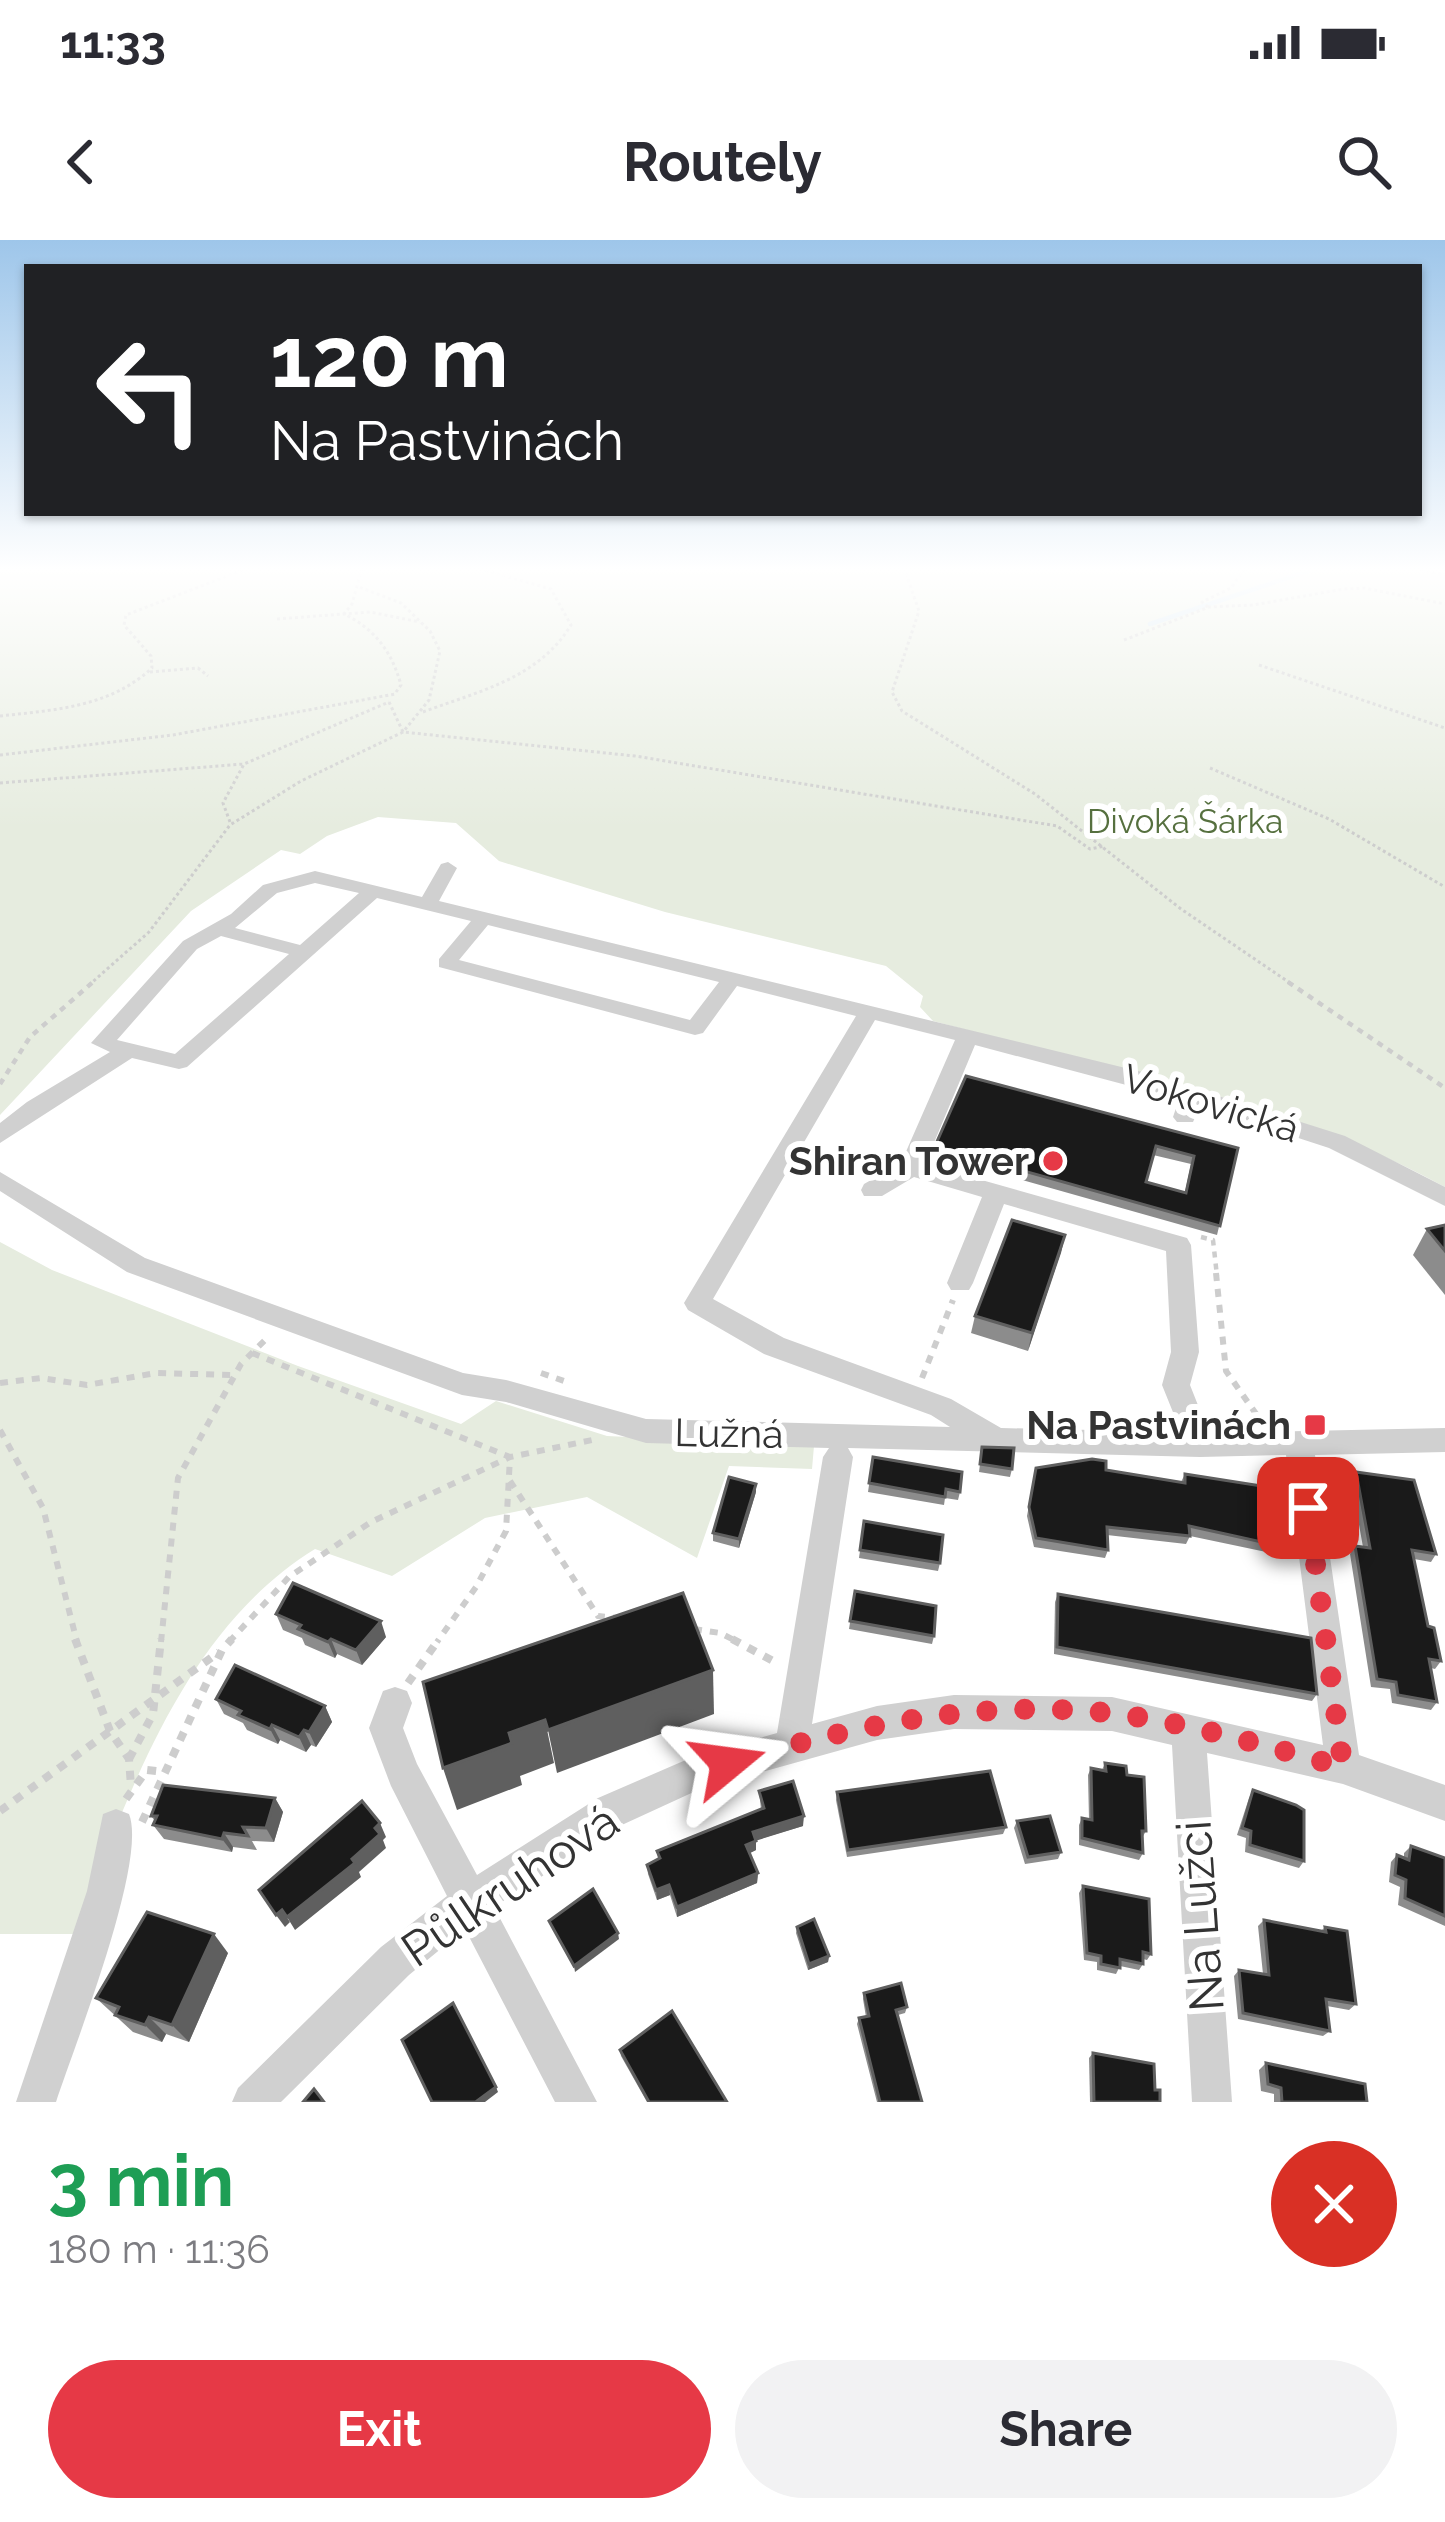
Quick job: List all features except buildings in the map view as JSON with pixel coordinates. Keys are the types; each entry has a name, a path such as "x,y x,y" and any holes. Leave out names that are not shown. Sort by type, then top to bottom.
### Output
{"street":[{"path":"428,904 448,868"},
{"name":"Vokovická","path":"129,1050 102,1043 190,944 270,889 315,877 869,1012 1188,1105 1337,1142 1445,1197"},
{"path":"0,1135 39,1096 129,1050 179,1062 373,890"},
{"path":"485,917 446,963 694,1028 731,979"},
{"path":"218,929 303,952"},
{"path":"869,1012 697,1304 774,1346 914,1397 997,1440"},
{"path":"873,1190 911,1168 967,1038"},
{"path":"911,1168 1178,1245 1185,1352 1176,1385 1199,1445"},
{"name":"Lužná","path":"0,1180 136,1265 462,1384 506,1390 646,1431 1199,1445 1445,1440"},
{"path":"960,1283 996,1193"},
{"path":"1299,1446 1343,1767"},
{"path":"793,1744 838,1457"},
{"path":"395,1702 386,1727 403,1774 577,2102"},
{"name":"Půlkruhová","path":"252,2102 395,1961 473,1899 611,1810 695,1773 793,1744 877,1723 954,1712 1112,1714 1343,1767 1445,1803"},
{"name":"Na Lužci","path":"1188,1730 1212,2102"},
{"path":"36,2102 129,1825"}],"path":[{"path":"150,655 150,672"},
{"path":"0,783 75,780 185,764 244,764 389,702 401,685 389,655"},
{"path":"0,1084 30,1037 149,932 230,825 301,781 403,732 429,700 439,655"},
{"path":"418,714 541,666 553,655"},
{"path":"904,655 892,692 902,711 1035,794 1181,909 1445,1088"},
{"path":"1259,665 1445,728"},
{"path":"0,716 91,702 131,686 150,672 198,668 208,676"},
{"path":"0,754 172,735 394,694"},
{"path":"389,702 403,732"},
{"path":"403,732 635,756 1057,826 1090,849 1106,846"},
{"path":"230,825 223,802 244,764"},
{"path":"1210,768 1329,819 1445,887"},
{"path":"914,1397 960,1283"},
{"path":"129,1759 153,1714 178,1478 234,1375 285,1320"},
{"path":"252,1353 510,1457"},
{"path":"0,1383 41,1378 87,1385 156,1373 234,1375"},
{"path":"1231,1378 1266,1429"},
{"path":"0,1430 44,1508 67,1617 110,1731 129,1759 129,1825"},
{"path":"0,1810 222,1649 289,1577 370,1522 510,1457 646,1431"},
{"path":"395,1702 476,1587 506,1531 510,1457"},
{"path":"510,1480 598,1616 618,1618"},
{"path":"679,1628 720,1633 803,1677"},
{"path":"129,1825 164,1772 222,1649"},
{"path":"131,1786 147,1770 164,1772"}],"green space":[{"name":"Divoká Šárka","path":"0,655 1445,655 1445,1187 1384,1157 1258,1108 933,1021 920,1007 923,996 886,966 665,912 499,861 456,823 378,817 327,836 300,854 281,850 191,911 0,1115"},
{"path":"0,1242 52,1270 461,1424 496,1401 607,1436 814,1446 812,1469 729,1466 697,1558 587,1497 485,1518 392,1576 315,1549 269,1583 229,1624 195,1671 139,1774 74,1934 0,1934"}],"place":[{"name":"Shiran Tower","path":"1053,1161"},
{"name":"Na Pastvinách","path":"1315,1425"}],"route":[{"path":"728,1763 877,1723 954,1712 1030,1710 1112,1714 1343,1767 1308,1508"}]}
